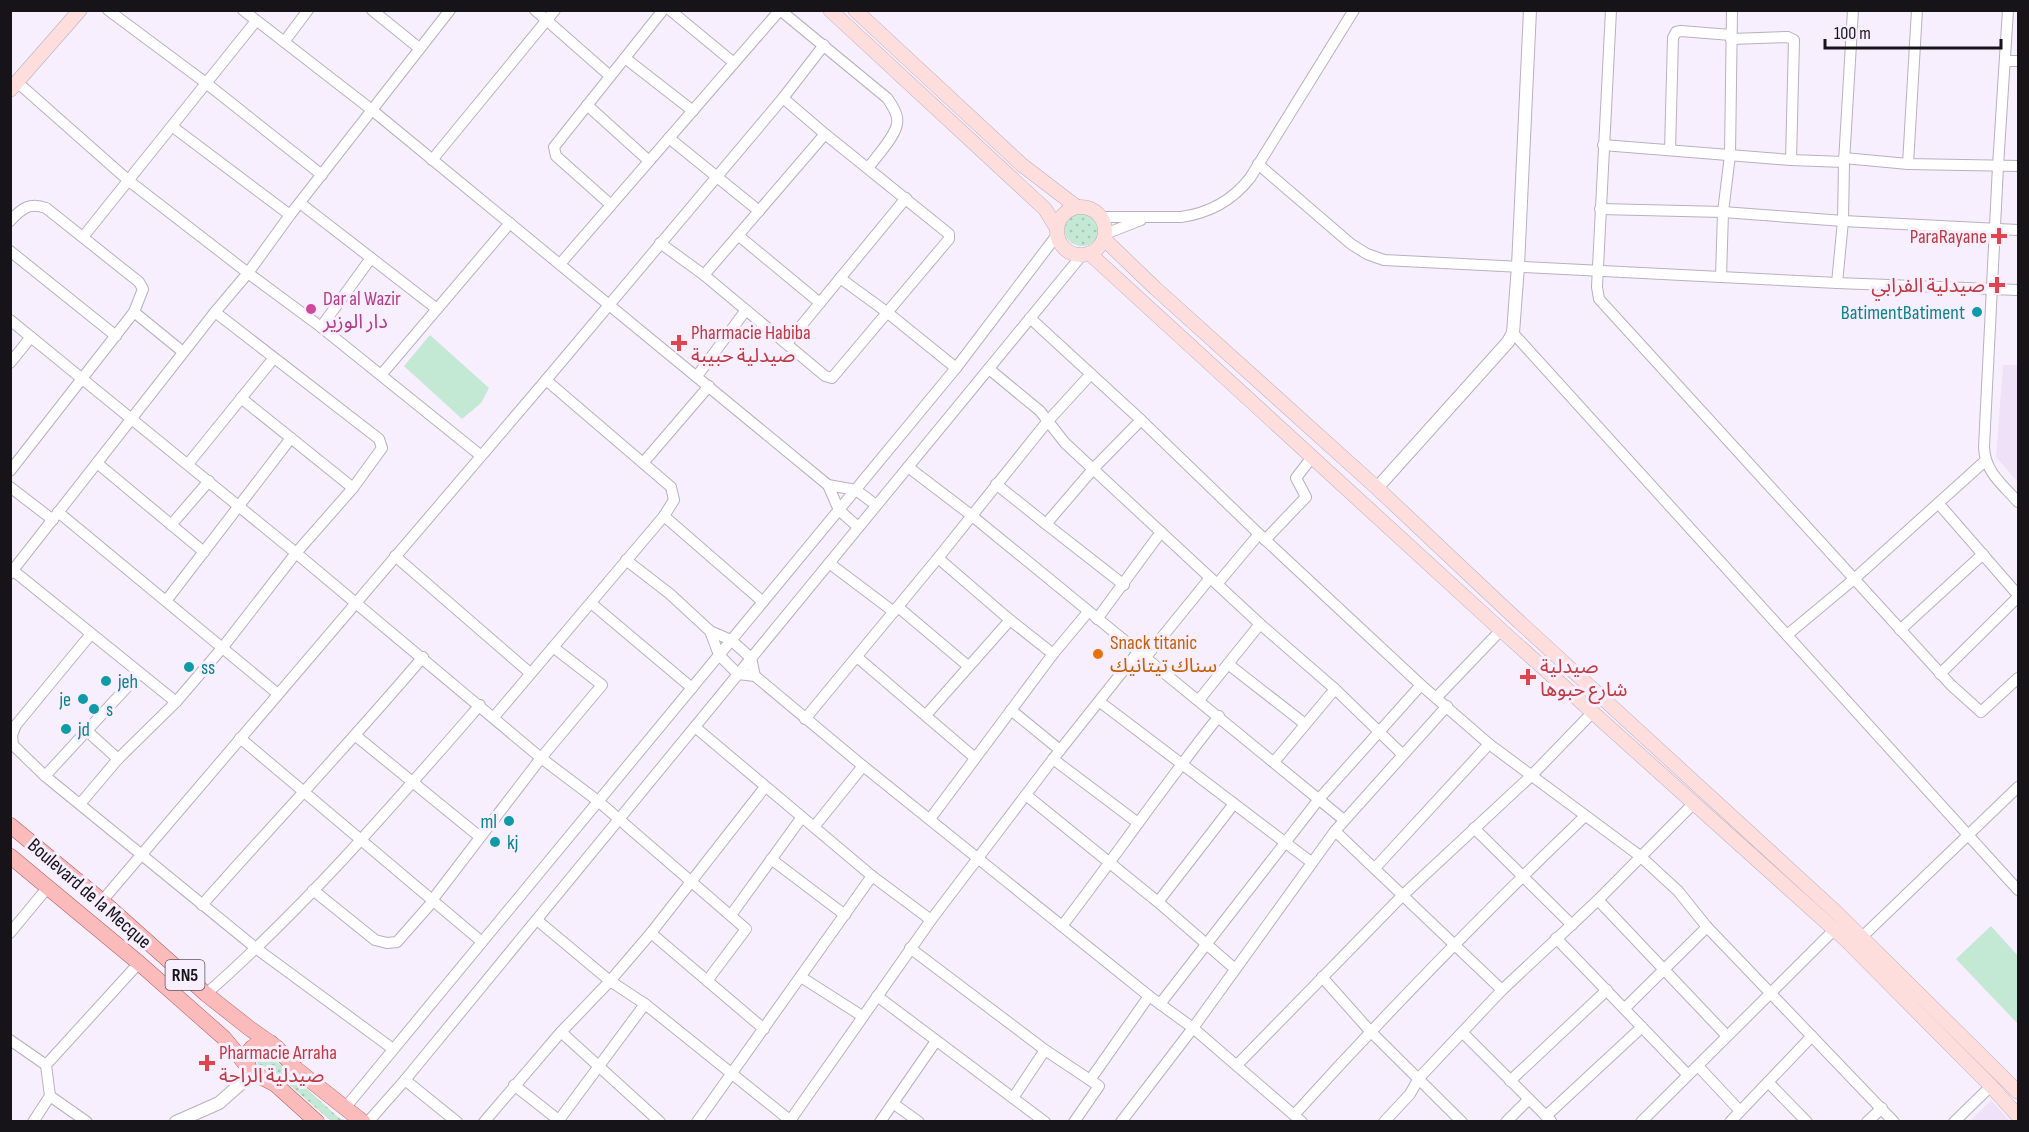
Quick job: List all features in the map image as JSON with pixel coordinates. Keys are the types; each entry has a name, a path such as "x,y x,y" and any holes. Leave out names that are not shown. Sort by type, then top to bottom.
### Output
{"main road":[{"path":"14,86 80,10"},
{"path":"830,10 1045,209 1063,248 1075,254 1085,254 1095,250 1104,237 1101,217 1090,208 1077,207 1068,210 1060,217 1057,231"},
{"path":"855,10 1022,165 1077,207"},
{"path":"1104,237 1155,288 1377,488 1862,937 2019,1092"},
{"path":"1085,254 1834,930 2019,1116"},
{"name":"Boulevard de la Mecque","path":"10,825 102,901 206,994 271,1043 296,1069 363,1122"},
{"name":"Boulevard de la Mecque","path":"10,856 139,963 224,1038 250,1070 275,1084 317,1122"},
{"path":"250,1070 247,1056 254,1046 259,1043 271,1043"}],"street":[{"path":"108,10 206,83 322,175"},
{"path":"243,10 372,110 828,485 839,510 858,527"},
{"path":"284,42 308,10"},
{"path":"372,10 419,48"},
{"path":"176,702 11,571 248,273 290,215 450,10"},
{"path":"535,10 610,76"},
{"path":"432,160 555,10"},
{"path":"611,205 556,156 555,143 663,10"},
{"path":"670,10 734,63"},
{"path":"560,264 780,10 887,98 894,107 897,124 892,135 868,168"},
{"path":"1101,217 1193,215 1216,207 1244,186 1354,10"},
{"path":"1377,488 1508,342 1513,333 1530,10"},
{"path":"1611,10 1597,294 1604,306 1940,674 1981,712 2019,678"},
{"path":"1721,277 1723,212 1730,155 1732,10"},
{"path":"1837,284 1843,221 1844,160 1853,10"},
{"path":"1908,164 1917,10"},
{"path":"2008,10 1984,461 1991,472 2019,502"},
{"path":"83,237 256,21"},
{"path":"1670,150 1673,38 1676,32 1731,37 1788,37 1794,40 1791,160"},
{"path":"102,901 546,380 783,98 824,45"},
{"path":"625,58 693,111"},
{"path":"2005,61 2019,61"},
{"path":"14,86 129,180 321,327 480,455"},
{"path":"660,243 704,276 825,376 832,378 888,313 949,239 949,234 783,98"},
{"path":"587,105 649,161"},
{"path":"173,127 290,215"},
{"path":"704,276 825,134"},
{"path":"669,138 759,211"},
{"path":"1603,145 1791,160 2019,166"},
{"path":"1258,164 1351,244 1376,258 1393,261 1837,284 2019,290"},
{"path":"787,343 906,198"},
{"path":"300,203 437,309"},
{"path":"10,471 134,312 142,289 139,282 46,208 37,204 29,205 12,217"},
{"path":"1600,209 1723,212 2019,230"},
{"path":"1104,237 1130,223 1156,216"},
{"path":"381,375 510,223"},
{"path":"345,1108 956,368 1057,231"},
{"path":"739,236 820,303"},
{"path":"10,251 116,336"},
{"path":"368,1122 1085,254"},
{"path":"321,327 371,258"},
{"path":"840,278 956,368"},
{"path":"697,376 746,310"},
{"path":"134,312 183,352"},
{"path":"80,804 118,759 176,702 380,453 382,444 379,439 215,312"},
{"path":"1030,318 1420,685 1489,744 1640,856 1678,891 1707,927 1894,1122"},
{"path":"10,320 423,657 542,758 598,801 746,929 707,981"},
{"path":"1513,333 2019,890"},
{"path":"10,363 31,337"},
{"path":"188,464 273,359"},
{"path":"989,369 1040,411 1065,443 1260,624 1335,689 1402,754"},
{"path":"805,719 1047,422 1091,374"},
{"path":"494,717 664,516 674,500 674,491 546,380"},
{"path":"643,463 709,386"},
{"path":"242,398 352,488"},
{"path":"1046,524 1094,468 1141,420"},
{"path":"166,601 291,438"},
{"path":"537,920 610,981 645,1005 790,1121 910,948 1060,750 1142,655 1214,581 1306,497 1296,478 1312,457"},
{"path":"1787,635 1853,580 1984,461"},
{"path":"97,463 204,552"},
{"path":"908,467 971,515 1344,820"},
{"path":"171,525 209,481"},
{"path":"996,484 1124,585"},
{"path":"828,485 856,490 876,505"},
{"path":"10,487 56,516 166,601 278,693"},
{"path":"1939,504 2019,596 1940,674"},
{"path":"664,516 763,602"},
{"path":"930,819 1053,654 1124,585 1161,532"},
{"path":"1900,630 1983,554"},
{"path":"395,556 530,673"},
{"path":"938,558 1053,654"},
{"path":"626,560 670,594 710,631 731,640 751,658 755,676"},
{"path":"830,562 968,666"},
{"path":"591,603 692,688"},
{"path":"926,715 1010,620"},
{"path":"1198,700 1260,624"},
{"path":"1436,698 1501,630"},
{"path":"710,631 719,655 738,674 755,676 805,719 1149,996 1193,1028 1298,1118 1370,1031 1454,944 1585,816"},
{"path":"91,634 16,725 12,735 13,745 45,776 202,905 257,949 393,1049"},
{"path":"313,890 375,940 387,943 398,942 434,900 480,837 602,685 553,647"},
{"path":"202,905 302,792 356,736 423,657"},
{"path":"857,657 975,758"},
{"path":"1228,664 1305,724"},
{"path":"45,776 140,673"},
{"path":"1160,1004 1319,799 1420,685"},
{"path":"1275,762 1335,689"},
{"path":"1100,702 1180,765 1311,862"},
{"path":"206,994 257,949 313,890 480,705"},
{"path":"1121,1122 1193,1028 1335,831 1447,706"},
{"path":"1011,710 1060,750"},
{"path":"1237,1065 1402,896 1532,776 1593,712"},
{"path":"1062,926 1180,765 1219,716"},
{"path":"695,727 872,876 931,920"},
{"path":"87,731 118,759"},
{"path":"356,736 480,837"},
{"path":"240,738 482,942"},
{"path":"1375,868 1489,744"},
{"path":"1053,759 1138,823"},
{"path":"814,827 863,766"},
{"path":"484,1122 514,1085 651,933 765,787"},
{"path":"1862,937 2019,787"},
{"path":"1026,795 1158,902 1235,969"},
{"path":"1384,1122 1410,1094 1419,1078 1502,990 1598,900 1693,804"},
{"path":"1158,902 1233,805"},
{"path":"731,915 802,817"},
{"path":"1474,828 1572,925"},
{"path":"1335,831 1502,990"},
{"path":"771,859 845,915"},
{"path":"697,1122 872,876"},
{"path":"10,933 48,887"},
{"path":"1598,900 1727,1036"},
{"path":"1625,1008 1707,927"},
{"path":"1641,1122 1834,930"},
{"path":"651,933 764,1029"},
{"path":"1556,938 1688,1075"},
{"path":"910,948 1045,1050 1099,1086 1074,1122"},
{"path":"46,1065 139,963"},
{"path":"801,977 862,1016"},
{"path":"1322,977 1370,1031 1462,1122"},
{"path":"1510,1081 1607,990"},
{"path":"877,996 1041,1120"},
{"path":"1090,1080 1149,996"},
{"path":"514,1085 560,1121 645,1005"},
{"path":"1463,1032 1548,1119 1642,1027"},
{"path":"561,1032 660,1122"},
{"path":"1730,1122 1812,1036"},
{"path":"10,1040 46,1065 50,1096 33,1122"},
{"path":"880,1122 936,1041"},
{"path":"1013,1098 1045,1050"},
{"path":"1698,1066 1740,1111"},
{"path":"176,1122 219,1103 250,1070"},
{"path":"405,1080 457,1122"},
{"path":"1768,1082 1807,1122"},
{"path":"1954,1122 1991,1086"},
{"path":"50,1096 87,1122"},
{"path":"1506,1122 1528,1100"},
{"path":"894,1104 919,1122"},
{"path":"1868,1122 1882,1108"}],"shaded area":[{"path":"2003,365 2018,365 2018,482 1996,457"},
{"path":"1991,1100 2010,1121 1970,1121"}],"green space":[{"path":"1082,210 1095,215 1100,228 1095,241 1082,246 1069,241 1064,228 1069,215"},
{"path":"430,335 489,388 481,403 462,419 404,366"},
{"path":"1991,926 2018,956 2018,1024 1956,959"},
{"path":"264,1050 269,1052 339,1118 348,1121 331,1121 270,1068 258,1065 257,1055"}],"place":[{"name":"ParaRayane","path":"1999,236"},
{"name":"صيدلية الفرابي","path":"1997,285"},
{"name":"Dar al Wazir دار الوزير","path":"311,309"},
{"name":"BatimentBatiment","path":"1977,312"},
{"name":"Pharmacie Habiba صيدلية حبيبة","path":"679,343"},
{"name":"Snack titanic سناك تيتانيك","path":"1098,654"},
{"name":"ss","path":"189,667"},
{"name":"صيدلية شارع حبوها","path":"1528,677"},
{"name":"jeh","path":"106,681"},
{"name":"je","path":"83,699"},
{"name":"s","path":"94,709"},
{"name":"jd","path":"66,729"},
{"name":"ml","path":"509,821"},
{"name":"kj","path":"495,842"},
{"name":"Pharmacie Arraha صيدلية الراحة","path":"207,1063"}]}
